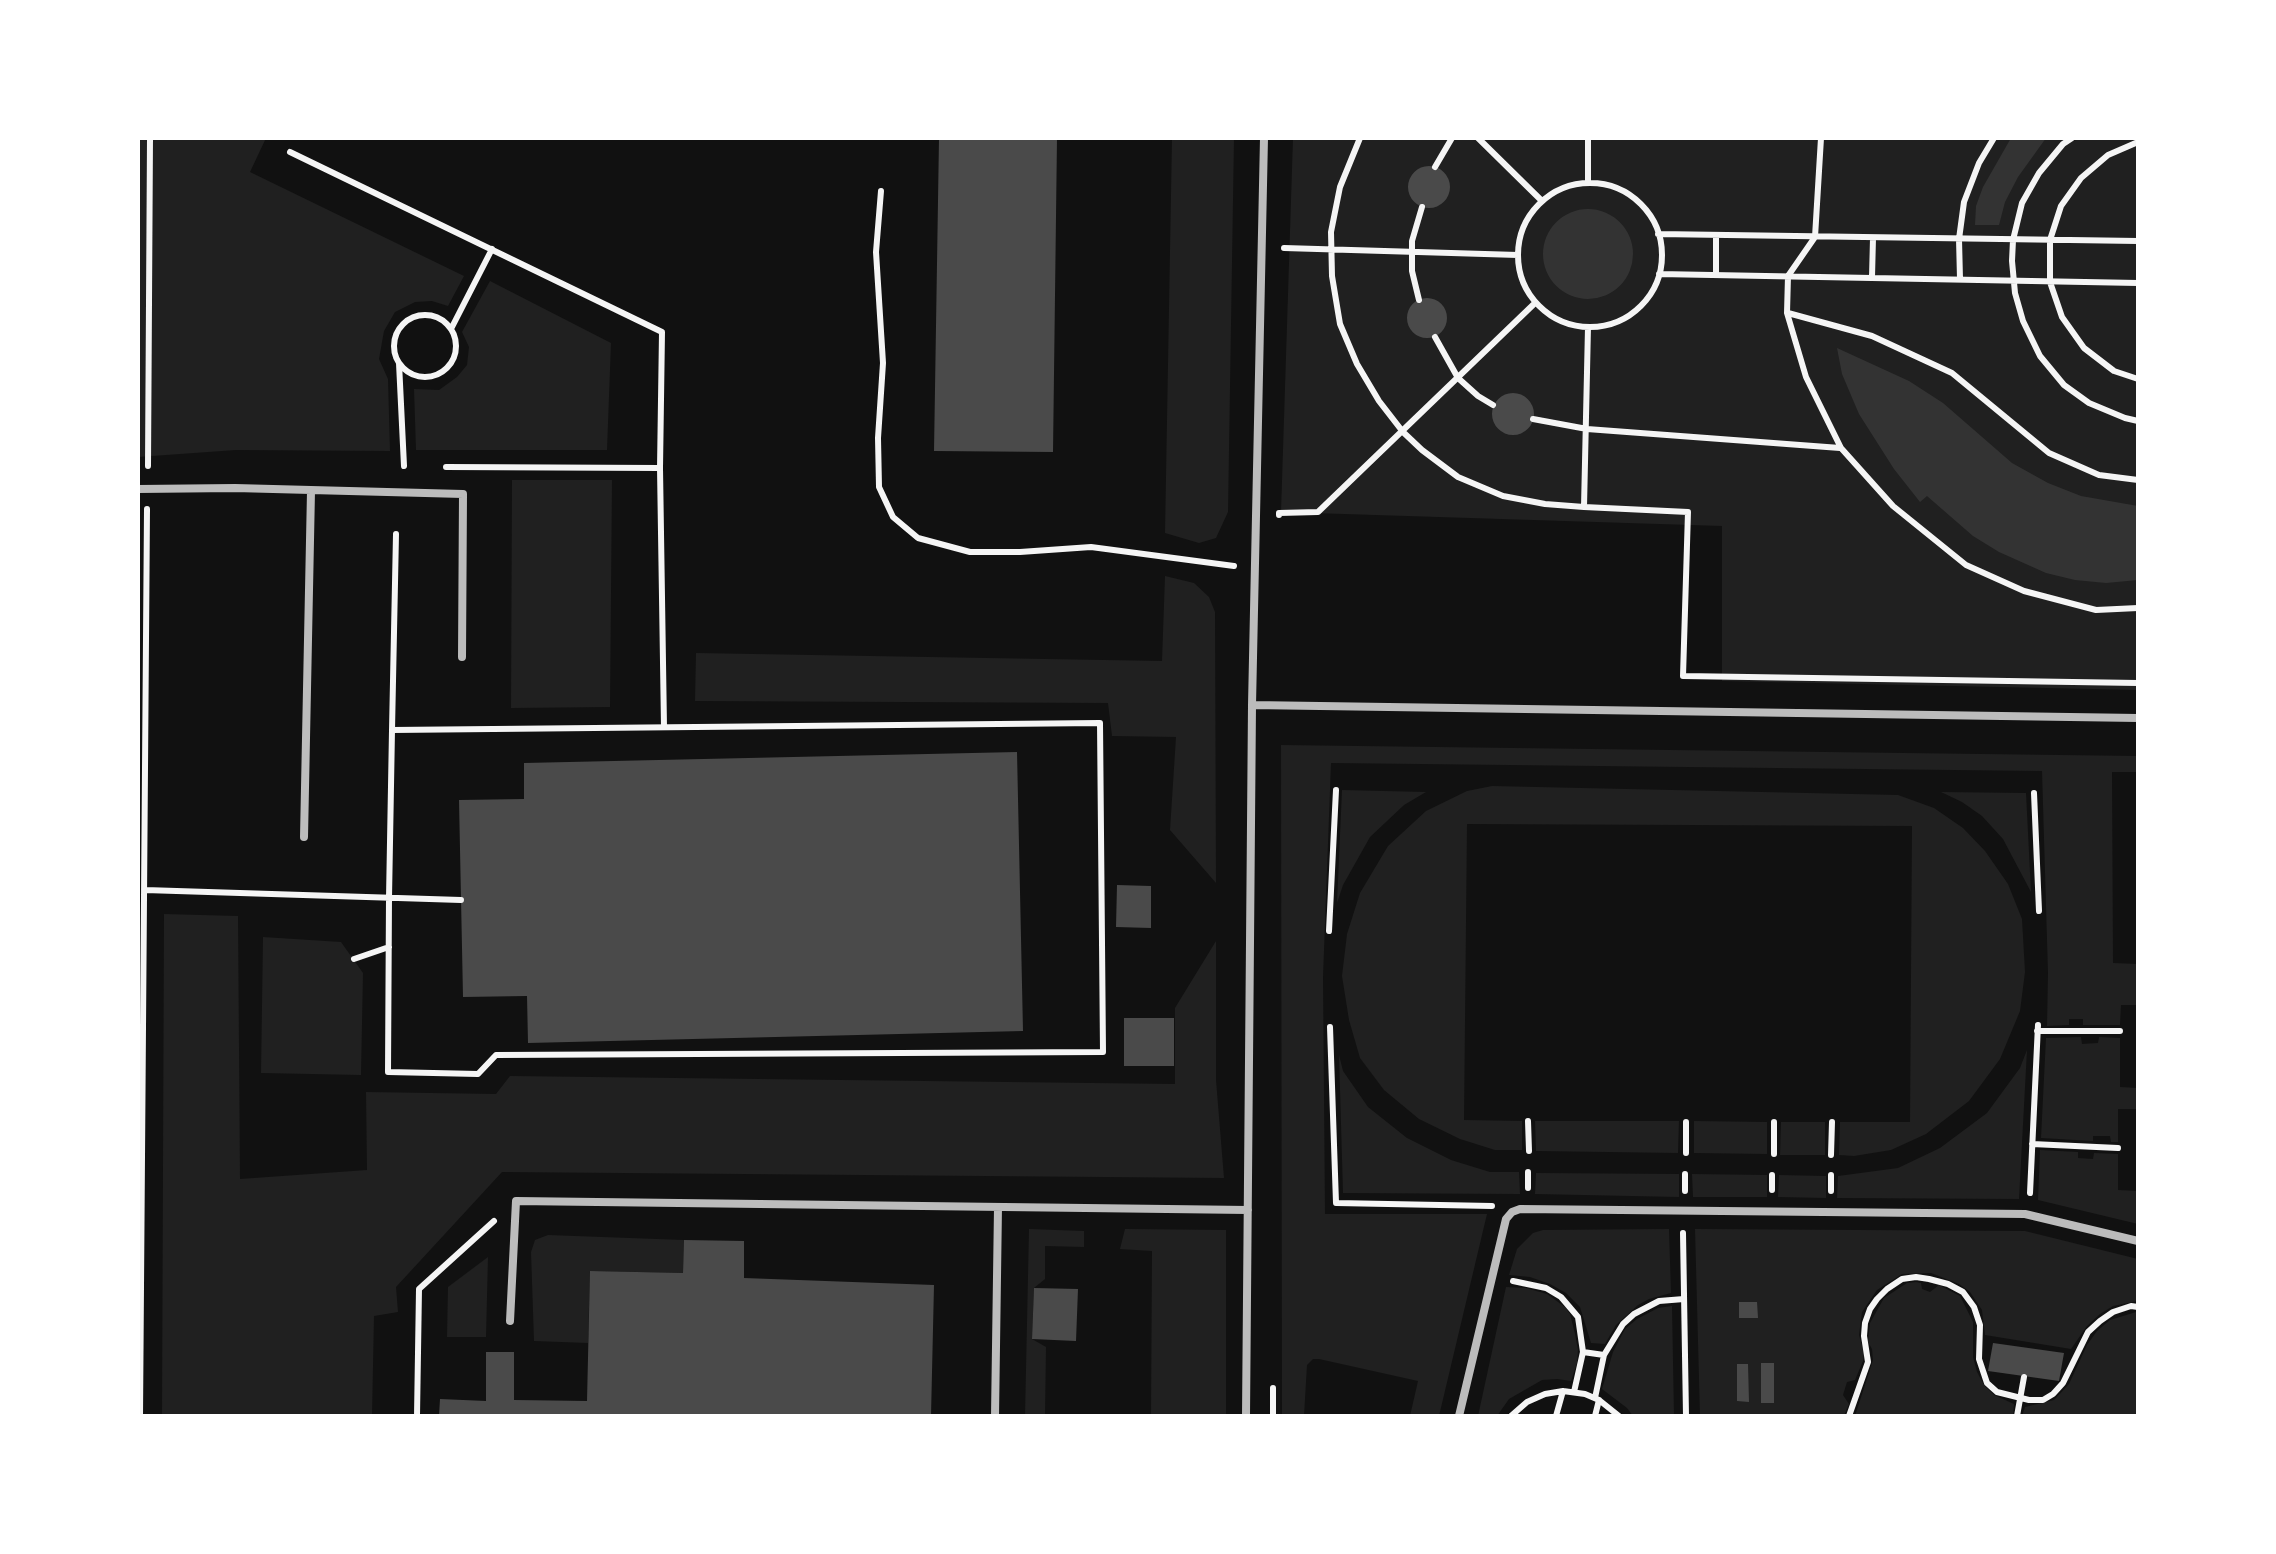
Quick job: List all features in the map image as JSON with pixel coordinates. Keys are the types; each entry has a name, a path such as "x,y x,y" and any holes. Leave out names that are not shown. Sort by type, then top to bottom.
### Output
{"lane":[{"path":"1246,1416 1252,705 1264,138"},
{"path":"142,488 462,494 462,657"},
{"path":"304,837 311,491"},
{"path":"1252,705 2138,718"},
{"path":"510,1322 516,1201 1248,1210"},
{"path":"994,1416 998,1207"},
{"path":"1459,1416 1506,1219 1520,1209 2026,1214 2138,1241"}],"path":[{"path":"140,1416 142,488 150,138"},
{"path":"1360,138 1340,187 1331,232 1332,276 1340,324 1357,364 1402,432 1458,477 1503,496 1545,504 1688,512 1684,676 2138,682"},
{"path":"1435,167 1452,138"},
{"path":"1478,138 1542,201"},
{"path":"1588,138 1588,183"},
{"path":"1821,138 1815,236 1788,276 1787,313 1806,377 1841,448 1893,506 1966,565 2024,591 2096,610 2138,608"},
{"path":"1960,279 1959,239 1964,202 1979,162 1994,138"},
{"path":"2072,138 2039,173 2022,204 2013,240 2012,280 2023,321 2040,356 2064,385 2089,403 2138,421"},
{"path":"2126,147 2127,138"},
{"path":"2138,142 2108,155 2081,178 2062,206 2050,240 2050,282 2062,318 2084,348 2114,371 2138,379"},
{"path":"290,152 662,332 664,727"},
{"path":"1588,183 1611,186 1632,197 1648,213 1662,254 1652,291 1640,306 1625,318 1588,328 1550,316 1535,303 1520,273 1518,256 1520,235 1542,201 1564,188 1588,183"},
{"path":"881,191 876,252 883,362 879,486 893,516 918,538 970,552 1091,547 1255,569"},
{"path":"1418,300 1412,242 1422,208"},
{"path":"1658,234 2138,241"},
{"path":"1716,235 1716,274"},
{"path":"1872,238 1872,278"},
{"path":"1262,248 1518,256"},
{"path":"451,329 492,250"},
{"path":"1659,274 2138,283"},
{"path":"1279,512 1318,512 1535,303"},
{"path":"1787,313 1872,336 1952,373 2049,453 2099,475 2138,480"},
{"path":"386,466 404,466 399,362 395,352 398,332 412,318 431,316 451,329 456,353 445,370 436,375 415,376 399,362"},
{"path":"1584,508 1588,328"},
{"path":"1436,337 1458,378 1493,405"},
{"path":"1533,420 1587,429 1841,448"},
{"path":"443,467 660,468"},
{"path":"392,730 1100,723 1102,1052 496,1055 478,1074 388,1072 389,898 392,730 396,534"},
{"path":"1328,931 1336,790"},
{"path":"2034,793 2039,910"},
{"path":"144,890 461,900"},
{"path":"354,960 389,947"},
{"path":"1330,1026 1336,1203 1488,1204 1512,1212"},
{"path":"2026,1214 2037,1028 2120,1031"},
{"path":"1528,1120 1529,1151"},
{"path":"1686,1122 1686,1153"},
{"path":"1774,1122 1774,1154"},
{"path":"1831,1156 1832,1122"},
{"path":"2032,1144 2118,1148"},
{"path":"1685,1174 1682,1211 1686,1416"},
{"path":"417,1416 418,1289 516,1201"},
{"path":"1849,1416 1868,1362 1864,1336 1870,1309 1887,1288 1902,1279 1916,1276 1962,1292 1974,1307 1980,1324 1979,1358 1987,1383 1998,1392 2020,1399 2043,1400 2053,1394 2088,1332 2114,1312 2131,1306 2138,1308"},
{"path":"1508,1280 1546,1288 1578,1316 1583,1352 1574,1392"},
{"path":"1595,1416 1604,1355 1613,1338 1634,1314 1659,1301 1684,1299"},
{"path":"1583,1352 1604,1355"},
{"path":"2018,1416 2024,1377"},
{"path":"1556,1416 1563,1391"},
{"path":"1511,1416 1544,1394 1563,1391 1597,1399 1619,1416"}],"shaded area":[{"path":"138,138 266,138 250,172 464,276 448,306 432,301 415,302 395,312 384,331 379,359 388,379 390,451 236,450 138,457"},
{"path":"1172,138 1234,138 1228,512 1216,538 1199,543 1165,533"},
{"path":"1293,138 2138,138 2138,690 1722,681 1722,526 1281,512"},
{"path":"2011,138 2046,138 2018,177 1999,225 1975,225 1983,187"},
{"path":"1588,209 1620,222 1633,254 1620,286 1588,299 1556,286 1543,254 1556,222"},
{"path":"490,281 611,343 607,450 416,450 414,389 439,390 467,365 469,347 462,332"},
{"path":"1837,348 1909,381 1943,403 2012,463 2048,483 2081,496 2138,506 2138,580 2106,583 2046,573 1973,536 1927,496 1920,502 1859,414 1842,374"},
{"path":"512,480 612,480 610,707 511,708"},
{"path":"1165,576 1194,583 1209,597 1215,612 1216,883 1170,830 1176,737 1112,736 1108,703 695,701 696,653 1162,661"},
{"path":"1281,745 2138,756 2138,772 2112,772 2113,963 2138,964 2138,1005 2121,1005 2120,1025 2083,1025 2083,1019 2069,1019 2069,1025 2047,1026 2042,771 1331,763 1323,977 1325,1214 1487,1214 1439,1416 1410,1416 1418,1381 1313,1359 1307,1365 1304,1416 1282,1416"},
{"path":"1492,786 1898,795 1934,808 1963,828 1985,851 2008,884 2022,919 2025,972 2020,1011 2000,1059 1969,1101 1926,1134 1891,1150 1839,1155 1840,1122 1910,1122 1912,826 1467,824 1464,1120 1522,1121 1522,1150 1495,1150 1460,1139 1419,1119 1384,1090 1360,1058 1342,976 1347,934 1360,893 1388,846 1426,811 1467,791"},
{"path":"1342,790 1426,792 1404,805 1370,837 1337,903"},
{"path":"1941,792 2026,793 2031,892 2003,839 1982,816"},
{"path":"164,914 238,916 240,1179 367,1170 366,1092 496,1094 510,1076 1175,1084 1175,1008 1216,941 1216,1080 1224,1178 502,1172 396,1287 398,1312 374,1316 372,1416 162,1416"},
{"path":"263,937 341,942 363,973 361,1075 261,1073"},
{"path":"2081,1037 2082,1044 2098,1043 2099,1037 2120,1038 2120,1087 2138,1088 2138,1109 2118,1109 2118,1142 2111,1142 2110,1136 2093,1136 2093,1141 2041,1138 2046,1038"},
{"path":"2027,1050 2019,1199 1837,1198 1838,1176 1898,1168 1940,1148 1987,1113 2020,1068"},
{"path":"1339,1055 1343,1071 1368,1107 1407,1138 1451,1160 1490,1172 1519,1172 1520,1194 1343,1193"},
{"path":"1535,1121 1679,1121 1678,1153 1536,1151"},
{"path":"1694,1121 1767,1122 1767,1154 1694,1153"},
{"path":"1781,1122 1825,1122 1825,1155 1780,1155"},
{"path":"2040,1150 2078,1152 2078,1158 2093,1159 2094,1153 2118,1154 2118,1190 2138,1191 2138,1224 2038,1200"},
{"path":"1536,1173 1679,1174 1679,1197 1535,1194"},
{"path":"1692,1174 1767,1175 1767,1197 1693,1197"},
{"path":"1779,1175 1826,1176 1826,1198 1778,1197"},
{"path":"1029,1229 1084,1231 1084,1247 1045,1246 1045,1279 1034,1288 1032,1339 1046,1347 1045,1416 1025,1416"},
{"path":"1125,1229 1226,1230 1226,1416 1151,1416 1152,1251 1120,1249"},
{"path":"1669,1229 1671,1293 1638,1305 1616,1325 1605,1344 1591,1343 1580,1307 1566,1293 1530,1277 1509,1275 1517,1249 1533,1233 1543,1230"},
{"path":"1695,1229 2025,1231 2138,1259 2138,1301 2113,1306 2100,1314 2071,1349 1985,1335 1982,1310 1970,1292 1931,1273 1902,1274 1877,1290 1862,1312 1859,1335 1863,1361 1855,1380 1847,1382 1843,1395 1849,1404 1844,1416 1700,1416"},
{"path":"548,1235 684,1240 683,1273 590,1271 588,1343 534,1341 531,1252 535,1240"},
{"path":"488,1257 486,1337 447,1337 448,1287"},
{"path":"1916,1282 1930,1292 1939,1285 1960,1296 1973,1322 1977,1372 1994,1395 2014,1404 2013,1416 1855,1416 1873,1360 1868,1342 1870,1323 1884,1298 1907,1283"},
{"path":"1506,1287 1547,1294 1565,1307 1575,1334 1577,1363 1571,1381 1542,1380 1509,1399 1497,1416 1478,1416"},
{"path":"1672,1306 1674,1416 1633,1416 1602,1389 1613,1352 1625,1329 1637,1319"},
{"path":"2136,1312 2138,1416 2022,1416 2025,1407 2054,1400 2069,1384 2097,1331 2110,1320"}],"building":[{"path":"939,138 1057,138 1053,452 934,451"},
{"path":"1429,166 1444,172 1450,187 1444,202 1429,208 1414,202 1408,187 1414,172"},
{"path":"1427,298 1441,304 1447,318 1441,332 1427,338 1413,332 1407,318 1413,304"},
{"path":"1513,393 1528,399 1534,414 1528,429 1513,435 1498,429 1492,414 1498,399"},
{"path":"1017,752 1023,1031 528,1043 527,996 463,997 459,800 524,799 524,763"},
{"path":"1117,885 1151,886 1151,928 1116,927"},
{"path":"1124,1018 1174,1018 1174,1066 1124,1066"},
{"path":"684,1240 744,1241 744,1278 934,1285 931,1416 439,1416 440,1399 486,1401 486,1352 514,1352 514,1400 587,1401 590,1271 683,1273"},
{"path":"1034,1288 1078,1289 1076,1341 1032,1339"},
{"path":"1739,1302 1757,1302 1758,1318 1739,1318"},
{"path":"1993,1343 2064,1353 2059,1381 1988,1371"},
{"path":"1761,1363 1774,1363 1774,1403 1761,1403"},
{"path":"1737,1364 1748,1364 1749,1402 1737,1401"}]}
